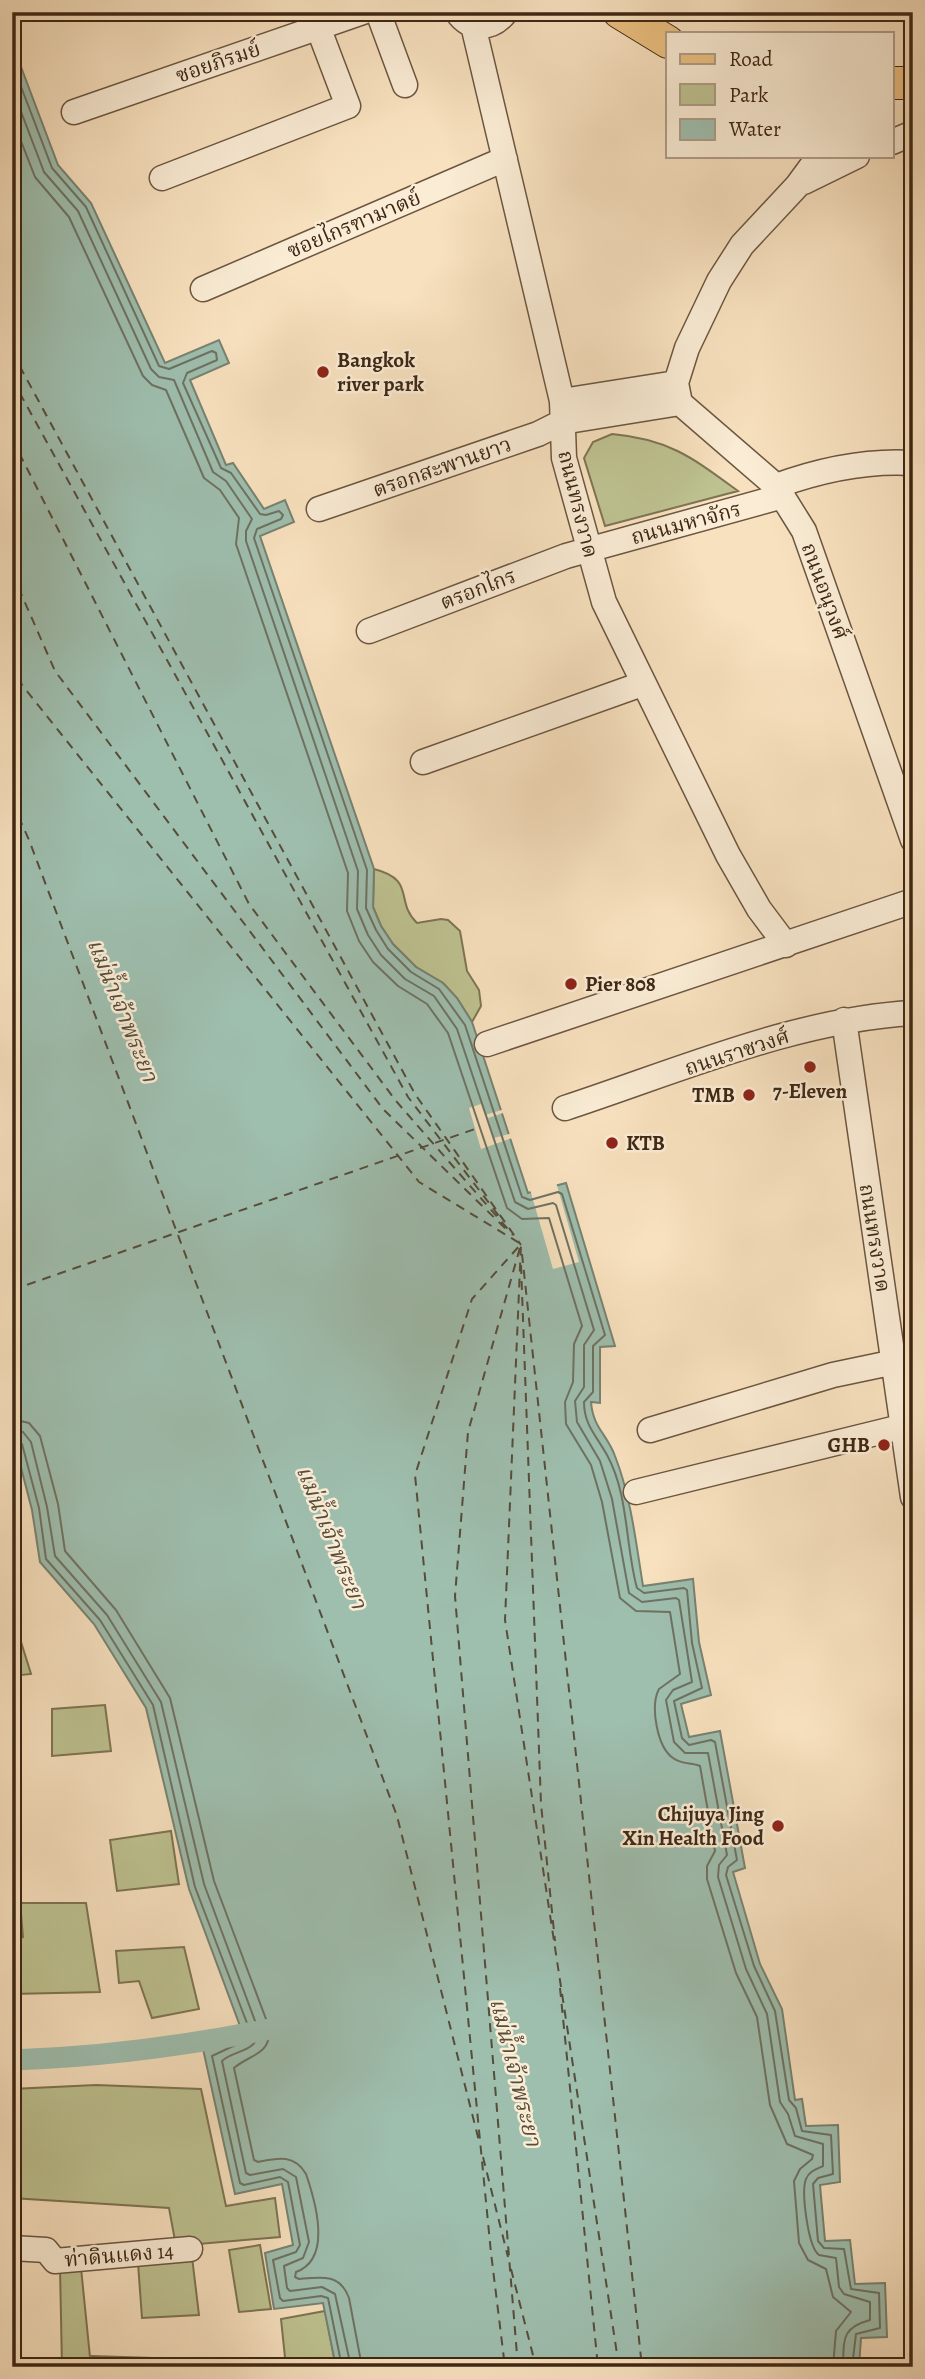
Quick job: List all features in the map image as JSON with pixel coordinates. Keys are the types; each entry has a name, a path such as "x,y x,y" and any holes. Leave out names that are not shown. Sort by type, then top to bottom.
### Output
{"main road":[{"path":"619,12 666,42"},
{"path":"894,83 913,83"}],"street":[{"name":"ซอยภิรมย์","path":"74,112 305,24 363,12"},
{"path":"378,12 405,85"},
{"name":"ถนนทรงวาด","path":"506,12 492,24 465,19 505,159 562,412 564,458 588,549 604,602 642,684 728,855 759,909 786,945"},
{"path":"162,178 348,106 305,24"},
{"path":"894,141 913,133"},
{"path":"678,393 687,348 733,258 797,186 818,158"},
{"path":"797,186 853,158"},
{"name":"ซอยไกรฑามาตย์","path":"203,289 505,159"},
{"name":"ตรอกสะพานยาว","path":"319,509 538,434 562,412 678,393"},
{"name":"ถนนอนุวงศ์","path":"678,393 780,491 804,531 913,840"},
{"name":"ถนนมหาจักร","path":"588,549 780,491 811,472 848,466 913,463"},
{"name":"ตรอกไกร","path":"369,631 588,549"},
{"path":"424,762 642,684"},
{"path":"487,1044 913,901"},
{"name":"ถนนราชวงศ์","path":"565,1108 809,1028 844,1020 913,1013"},
{"name":"ถนนทรงวาด","path":"844,1020 895,1362 908,1425 913,1497"},
{"path":"650,1430 833,1375 895,1362"},
{"path":"636,1492 908,1425"},
{"name":"ท่าดินแดง 14","path":"12,2248 46,2250 55,2261 190,2249"}],"green space":[{"path":"612,434 649,440 680,452 738,491 605,526 584,458 593,442"},
{"path":"374,869 396,879 410,915 417,923 448,920 460,931 467,971 479,990 481,1006 472,1022 457,998 443,983 416,967 393,944 381,926 373,907"},
{"path":"17,1629 31,1674 12,1676 12,1630"},
{"path":"105,1705 111,1751 52,1756 52,1709"},
{"path":"171,1831 179,1884 117,1891 110,1840"},
{"path":"20,1903 86,1903 100,1992 12,1994 12,1938 23,1937"},
{"path":"184,1947 199,2009 152,2018 139,1981 119,1983 116,1951"},
{"path":"96,2085 201,2089 226,2206 275,2198 280,2237 176,2246 169,2208 12,2198 12,2089"},
{"path":"260,2245 271,2309 239,2312 229,2250"},
{"path":"192,2257 199,2315 142,2318 138,2263"},
{"path":"60,2268 81,2268 91,2367 62,2367"},
{"path":"325,2311 336,2367 286,2367 281,2319"},
{"path":"92,2356 153,2358 157,2367 93,2367"}],"water":[{"name":"แม่น้ำเจ้าพระยา","path":"12,43 58,165 91,203 165,363 219,340 229,363 190,380 226,465 233,463 264,509 285,500 294,522 260,536 374,869 373,907 393,944 416,967 443,983 457,998 472,1022 528,1193 566,1183 615,1346 600,1347 600,1403 591,1402 592,1411 615,1456 625,1488 643,1586 693,1579 699,1642 711,1695 681,1704 689,1737 720,1731 745,1868 733,1872 760,1964 782,2009 795,2100 802,2099 806,2126 838,2125 840,2182 820,2185 825,2241 850,2240 855,2284 885,2283 887,2337 861,2338 859,2367 336,2367 323,2303 274,2309 265,2253 293,2245 282,2184 235,2194 203,2049 243,2034 189,1889 146,1708 94,1624 40,1562 32,1510 12,1433"}],"pier":[{"path":"481,1104 485,1115 505,1109 506,1112 488,1118 494,1138 513,1133 512,1127 531,1189 556,1182 579,1262 553,1269 515,1137 481,1149 469,1108"}],"waterway":[{"path":"12,2060 142,2050 270,2029"}],"ferry route":[{"path":"12,352 415,1094 521,1245"},
{"path":"12,379 408,1097 502,1220"},
{"path":"12,439 249,904 396,1101 513,1235"},
{"path":"12,573 55,671 383,1109 510,1233"},
{"path":"12,663 22,685 419,1182 521,1244 472,1299 415,1475 491,2253 505,2367"},
{"path":"12,802 29,840 397,1816 479,2141"},
{"path":"12,1290 475,1129"},
{"path":"518,2367 455,1596 468,1432 521,1244 505,1620 619,2367"},
{"path":"522,1254 642,2367"},
{"path":"521,1265 541,1804 555,1941"},
{"path":"560,1988 598,2367"},
{"path":"483,2157 508,2257"},
{"path":"511,2269 536,2367"}],"place":[{"name":"Bangkok river park","path":"323,372"},
{"name":"Pier 808","path":"571,984"},
{"name":"7-Eleven","path":"810,1067"},
{"name":"TMB","path":"749,1095"},
{"name":"KTB","path":"612,1143"},
{"name":"GHB","path":"884,1445"},
{"name":"Chijuya Jing Xin Health Food","path":"778,1826"}]}
